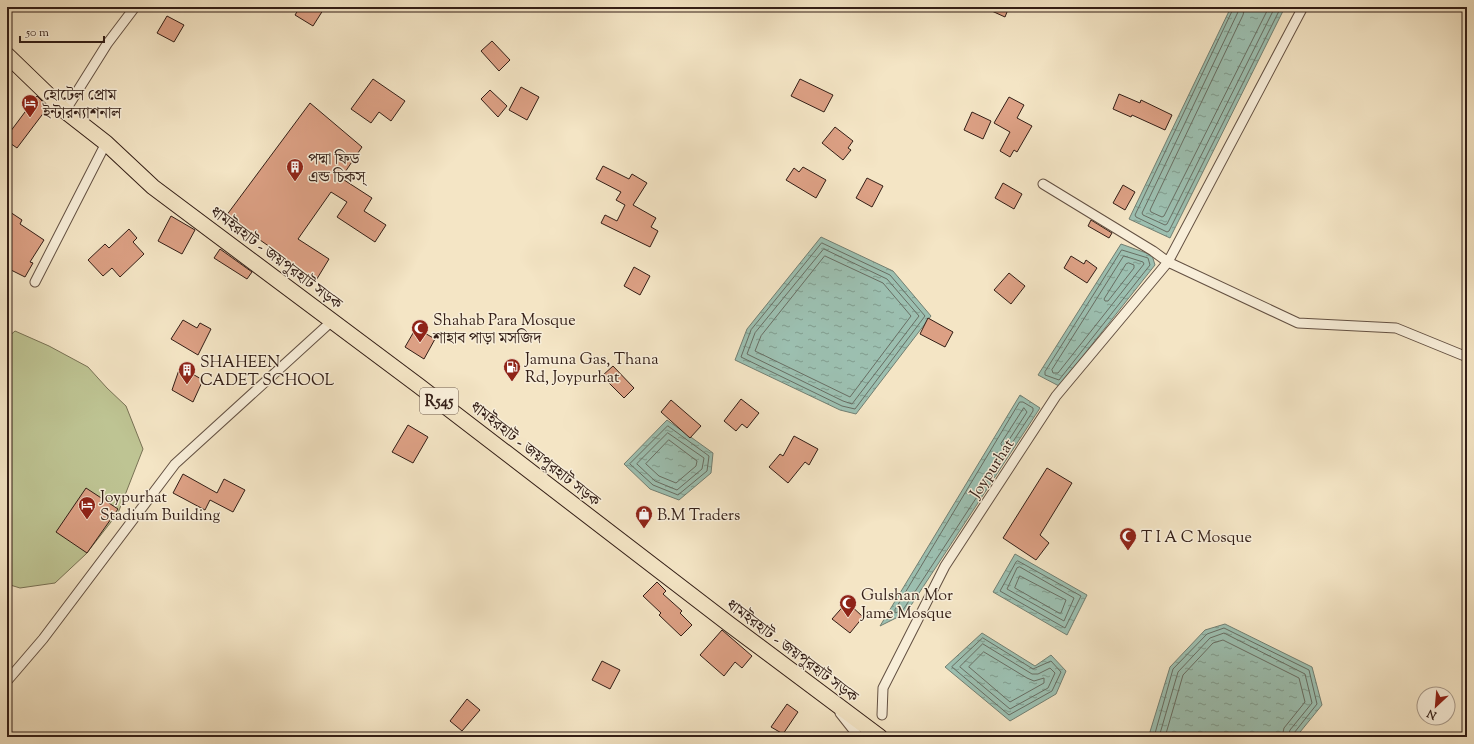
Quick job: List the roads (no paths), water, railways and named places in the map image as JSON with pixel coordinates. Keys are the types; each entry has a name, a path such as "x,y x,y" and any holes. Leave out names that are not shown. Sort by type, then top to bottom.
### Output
{"main road":[{"name":"ধামইরহাট - জয়পুরহাট সড়ক","path":"7,56 65,111 106,144 153,187 332,321 815,688 831,702 880,737"}],"street":[{"path":"65,111 107,44 135,7"},
{"name":"Joypurhat","path":"882,715 883,688 945,566 1056,396 1168,262 1304,7"},
{"path":"35,282 106,144"},
{"path":"1043,184 1153,250 1168,262 1298,323 1396,328 1467,357"},
{"path":"7,681 43,639 174,464 332,321"},
{"path":"831,702 859,737"}],"water":[{"path":"1231,7 1285,7 1170,238 1129,219"},
{"path":"821,237 893,271 931,316 856,414 840,410 735,360 747,329"},
{"path":"1121,244 1152,255 1155,265 1059,386 1038,375"},
{"path":"1020,395 1040,408 906,613 880,626"},
{"path":"667,420 713,453 711,473 679,500 650,489 624,464"},
{"path":"1015,554 1087,595 1067,635 993,592"},
{"path":"1225,624 1312,667 1322,705 1296,737 1152,737 1149,735 1170,667 1205,630"},
{"path":"982,633 1035,666 1051,655 1066,671 1056,694 1010,721 945,667"}],"place":[{"name":"হোটেল প্রোম ইন্টারন্যাশনাল","path":"30,118"},
{"name":"পদ্মা ফিড এন্ড চিকস্‌","path":"295,182"},
{"name":"Shahab Para Mosque শাহাব পাড়া মসজিদ","path":"420,343"},
{"name":"Jamuna Gas, Thana Rd, Joypurhat","path":"512,382"},
{"name":"SHAHEEN CADET SCHOOL","path":"187,385"},
{"name":"Joypurhat Stadium Building","path":"87,520"},
{"name":"B.M Traders","path":"644,529"},
{"name":"T I A C Mosque","path":"1128,551"},
{"name":"Gulshan Mor Jame Mosque","path":"848,618"}]}
